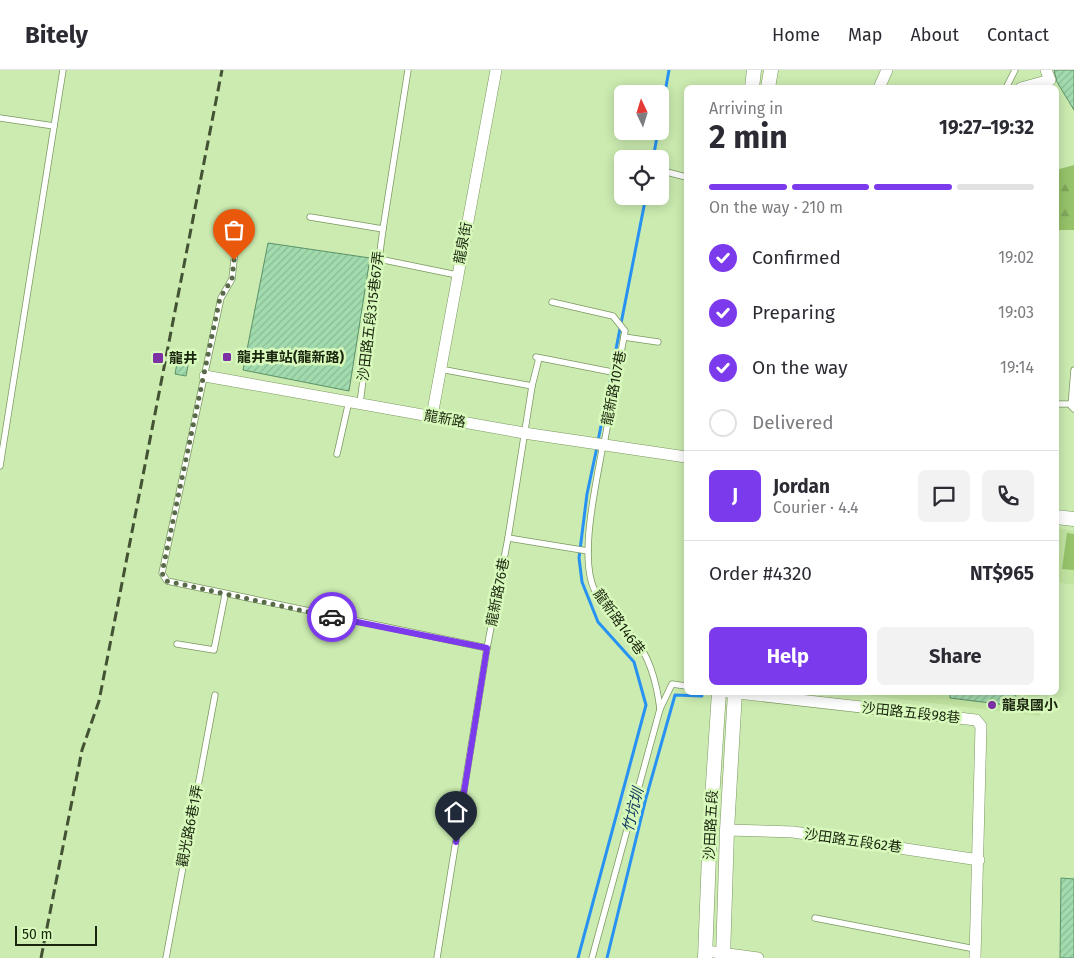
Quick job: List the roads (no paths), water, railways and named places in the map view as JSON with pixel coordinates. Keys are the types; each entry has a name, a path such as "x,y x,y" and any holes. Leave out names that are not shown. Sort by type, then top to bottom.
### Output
{"street":[{"name":"龍泉街","path":"432,416 496,70"},
{"path":"752,85 754,70"},
{"path":"768,85 771,70"},
{"path":"881,85 887,70"},
{"path":"1032,85 1050,80 1046,70"},
{"name":"龍新路","path":"205,376 524,434 599,443 684,457"},
{"path":"1059,517 1074,519"},
{"name":"沙田路五段","path":"705,954 710,829 719,695"},
{"name":"沙田路五段","path":"724,956 733,695"},
{"name":"沙田路五段98巷","path":"751,695 976,720 981,726 982,740 976,953"},
{"name":"沙田路五段62巷","path":"727,830 793,832 979,860"},
{"path":"705,954 758,958"}],"lane":[{"path":"0,466 63,70"},
{"name":"沙田路五段315巷67弄","path":"337,454 354,402 379,259 408,70"},
{"path":"1008,85 1015,70"},
{"path":"0,118 54,126"},
{"path":"669,173 684,176"},
{"path":"310,217 383,229"},
{"path":"236,241 232,279 220,298 162,573 166,581 225,595 487,648"},
{"path":"379,259 458,275"},
{"path":"552,302 612,316 625,334 658,342"},
{"name":"龍新路107巷","path":"599,443 625,334"},
{"name":"龍新路76巷","path":"437,958 487,648 508,538 538,358 617,373"},
{"path":"440,369 532,386"},
{"path":"1059,405 1072,407 1074,370"},
{"name":"龍新路146巷","path":"599,443 586,551 589,574 594,591 610,613 635,640 644,656 655,683 660,709"},
{"path":"508,538 586,551"},
{"path":"177,644 214,650 225,595"},
{"path":"592,958 660,709 672,684 684,686"},
{"name":"觀光路6巷1弄","path":"166,958 215,695"},
{"path":"815,918 976,953"}],"waterway":[{"path":"666,85 669,70"},
{"path":"655,150 656,140"},
{"path":"598,441 644,205"},
{"path":"578,958 646,705 634,662 598,622 582,582 579,558 587,494 597,447"},
{"name":"竹坑圳","path":"607,958 646,798 675,695 702,696"}],"railway":[{"path":"41,958 82,750 99,701 222,70"}],"place":[{"name":"龍井車站(龍新路)","path":"227,357"},
{"name":"龍井","path":"158,358"},
{"name":"龍泉國小","path":"992,705"}]}
